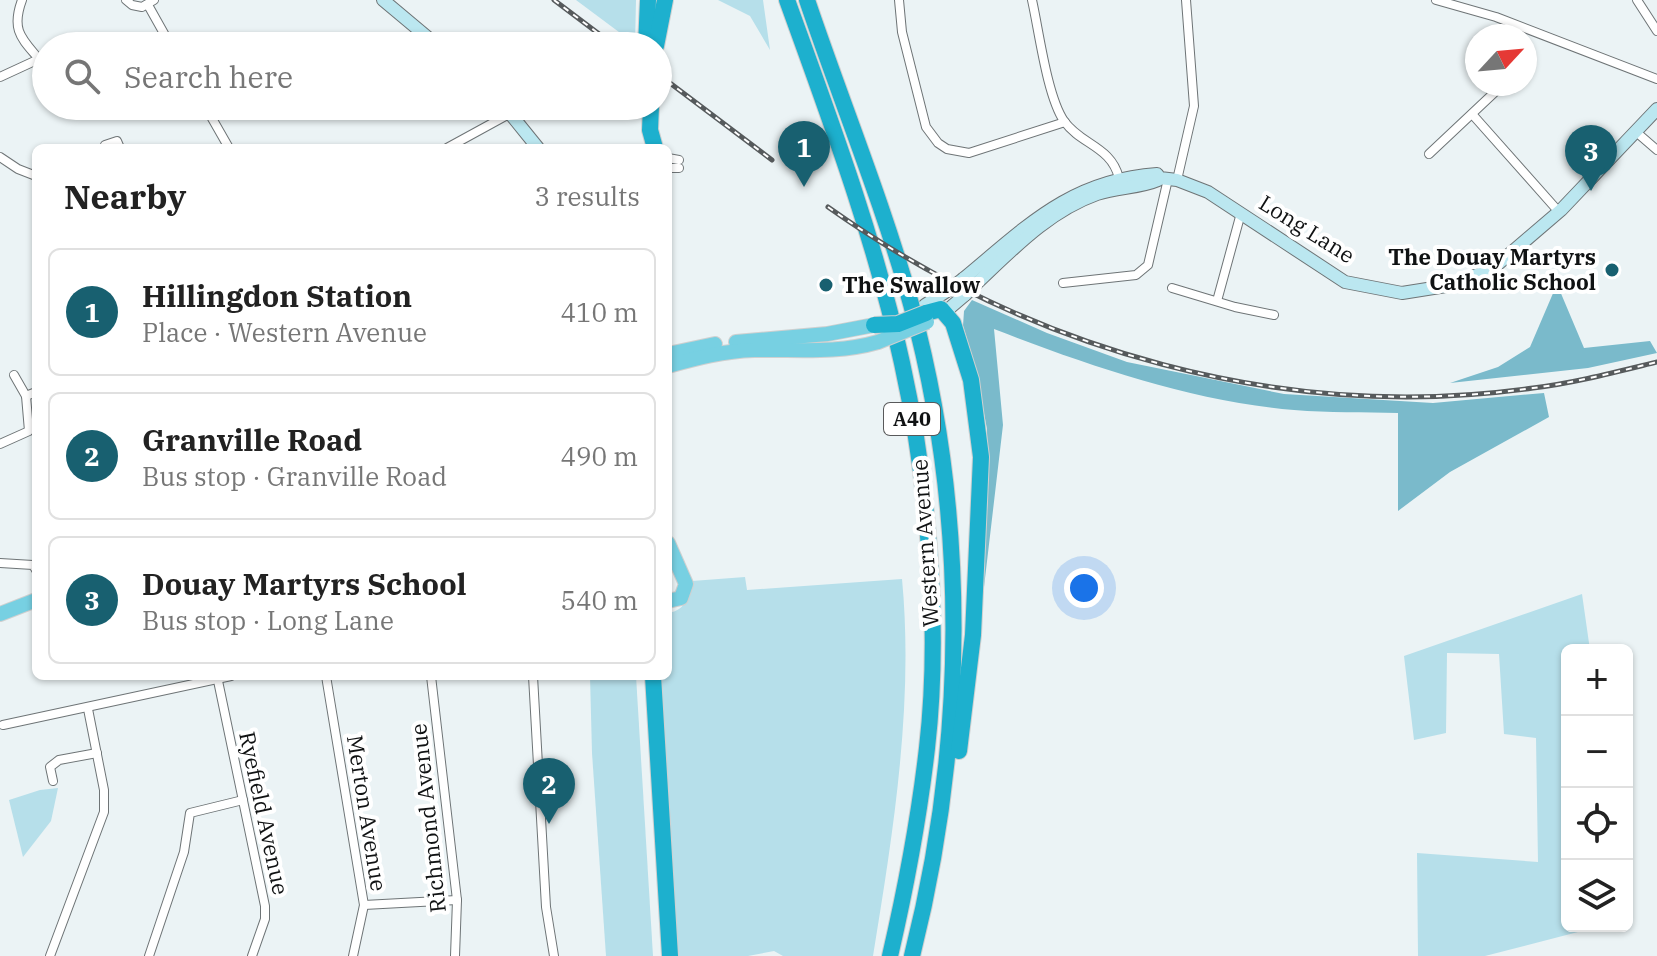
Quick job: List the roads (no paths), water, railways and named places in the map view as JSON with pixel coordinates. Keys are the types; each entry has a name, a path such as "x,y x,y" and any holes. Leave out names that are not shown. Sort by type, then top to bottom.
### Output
{"highway":[{"path":"648,0 650,32"},
{"path":"654,32 665,0"},
{"name":"Western Avenue","path":"787,0 829,118 882,285 902,364 920,472 929,562 932,660 928,746 912,855 890,956"},
{"name":"Western Avenue","path":"807,0 911,304 940,445 950,537 954,629 950,750 934,857 912,956"},
{"path":"639,144 641,120"},
{"path":"650,120 654,144"},
{"path":"876,334 937,309 945,312 953,323 971,380 979,429 981,496 966,703 949,811 934,857"},
{"path":"653,680 670,956"}],"main road":[{"path":"383,0 422,32"},
{"name":"Long Lane","path":"945,312 962,298 972,280 1012,235 1045,211 1088,188 1119,178 1157,174 1208,192 1345,282 1402,293 1446,286 1491,270 1559,212 1657,109"},
{"path":"516,120 535,144"},
{"name":"Long Lane","path":"926,314 947,291 972,280 1071,207 1109,190 1168,179"},
{"path":"674,352 709,345 859,330 876,334"},
{"path":"672,365 710,354 751,350 836,350 876,334"},
{"path":"672,552 686,584 681,598 672,600"},
{"path":"0,614 32,602"}],"street":[{"path":"22,0 16,15 17,31 32,50"},
{"path":"126,0 136,7 151,3 164,32"},
{"path":"899,0 902,32 922,113 926,127 938,143 947,149 969,153 1065,122"},
{"path":"1032,0 1054,97 1065,122 1114,162 1119,178"},
{"path":"1063,283 1136,275 1148,265 1168,179 1194,106 1186,0"},
{"path":"1436,0 1496,17 1657,79"},
{"path":"1637,0 1657,31"},
{"path":"0,77 32,62"},
{"path":"1429,154 1491,96"},
{"path":"1472,114 1559,212"},
{"path":"213,120 227,144"},
{"path":"453,144 490,120"},
{"path":"1635,131 1657,150"},
{"path":"0,157 32,174"},
{"path":"1217,301 1241,213"},
{"path":"1172,288 1274,315"},
{"path":"14,375 26,396 32,436"},
{"path":"26,396 32,394"},
{"path":"0,444 29,431"},
{"path":"0,563 32,565"},
{"path":"3,725 88,709 210,680"},
{"name":"Ryefield Avenue","path":"218,680 265,906 265,919 252,956"},
{"name":"Merton Avenue","path":"327,680 364,905 353,956"},
{"name":"Richmond Avenue","path":"431,680 457,900 455,956"},
{"path":"533,680 546,907 554,956"},
{"path":"50,956 104,812 104,790 88,709"},
{"path":"53,781 50,767 59,760 97,753"},
{"path":"149,956 184,852 190,813 243,800"},
{"path":"364,905 457,900"}],"railway":[{"path":"554,0 596,32"},
{"path":"672,85 772,160"},
{"path":"828,207 906,258 989,301 1075,337 1163,365 1254,384 1346,395 1440,396 1548,386 1657,362"}],"place":[{"name":"Hillingdon Station","path":"804,187"},
{"name":"Douay Martyrs School","path":"1591,191"},
{"name":"The Douay Martyrs Catholic School","path":"1612,270"},
{"name":"The Swallow","path":"826,285"},
{"name":"Granville Road","path":"549,824"}]}
